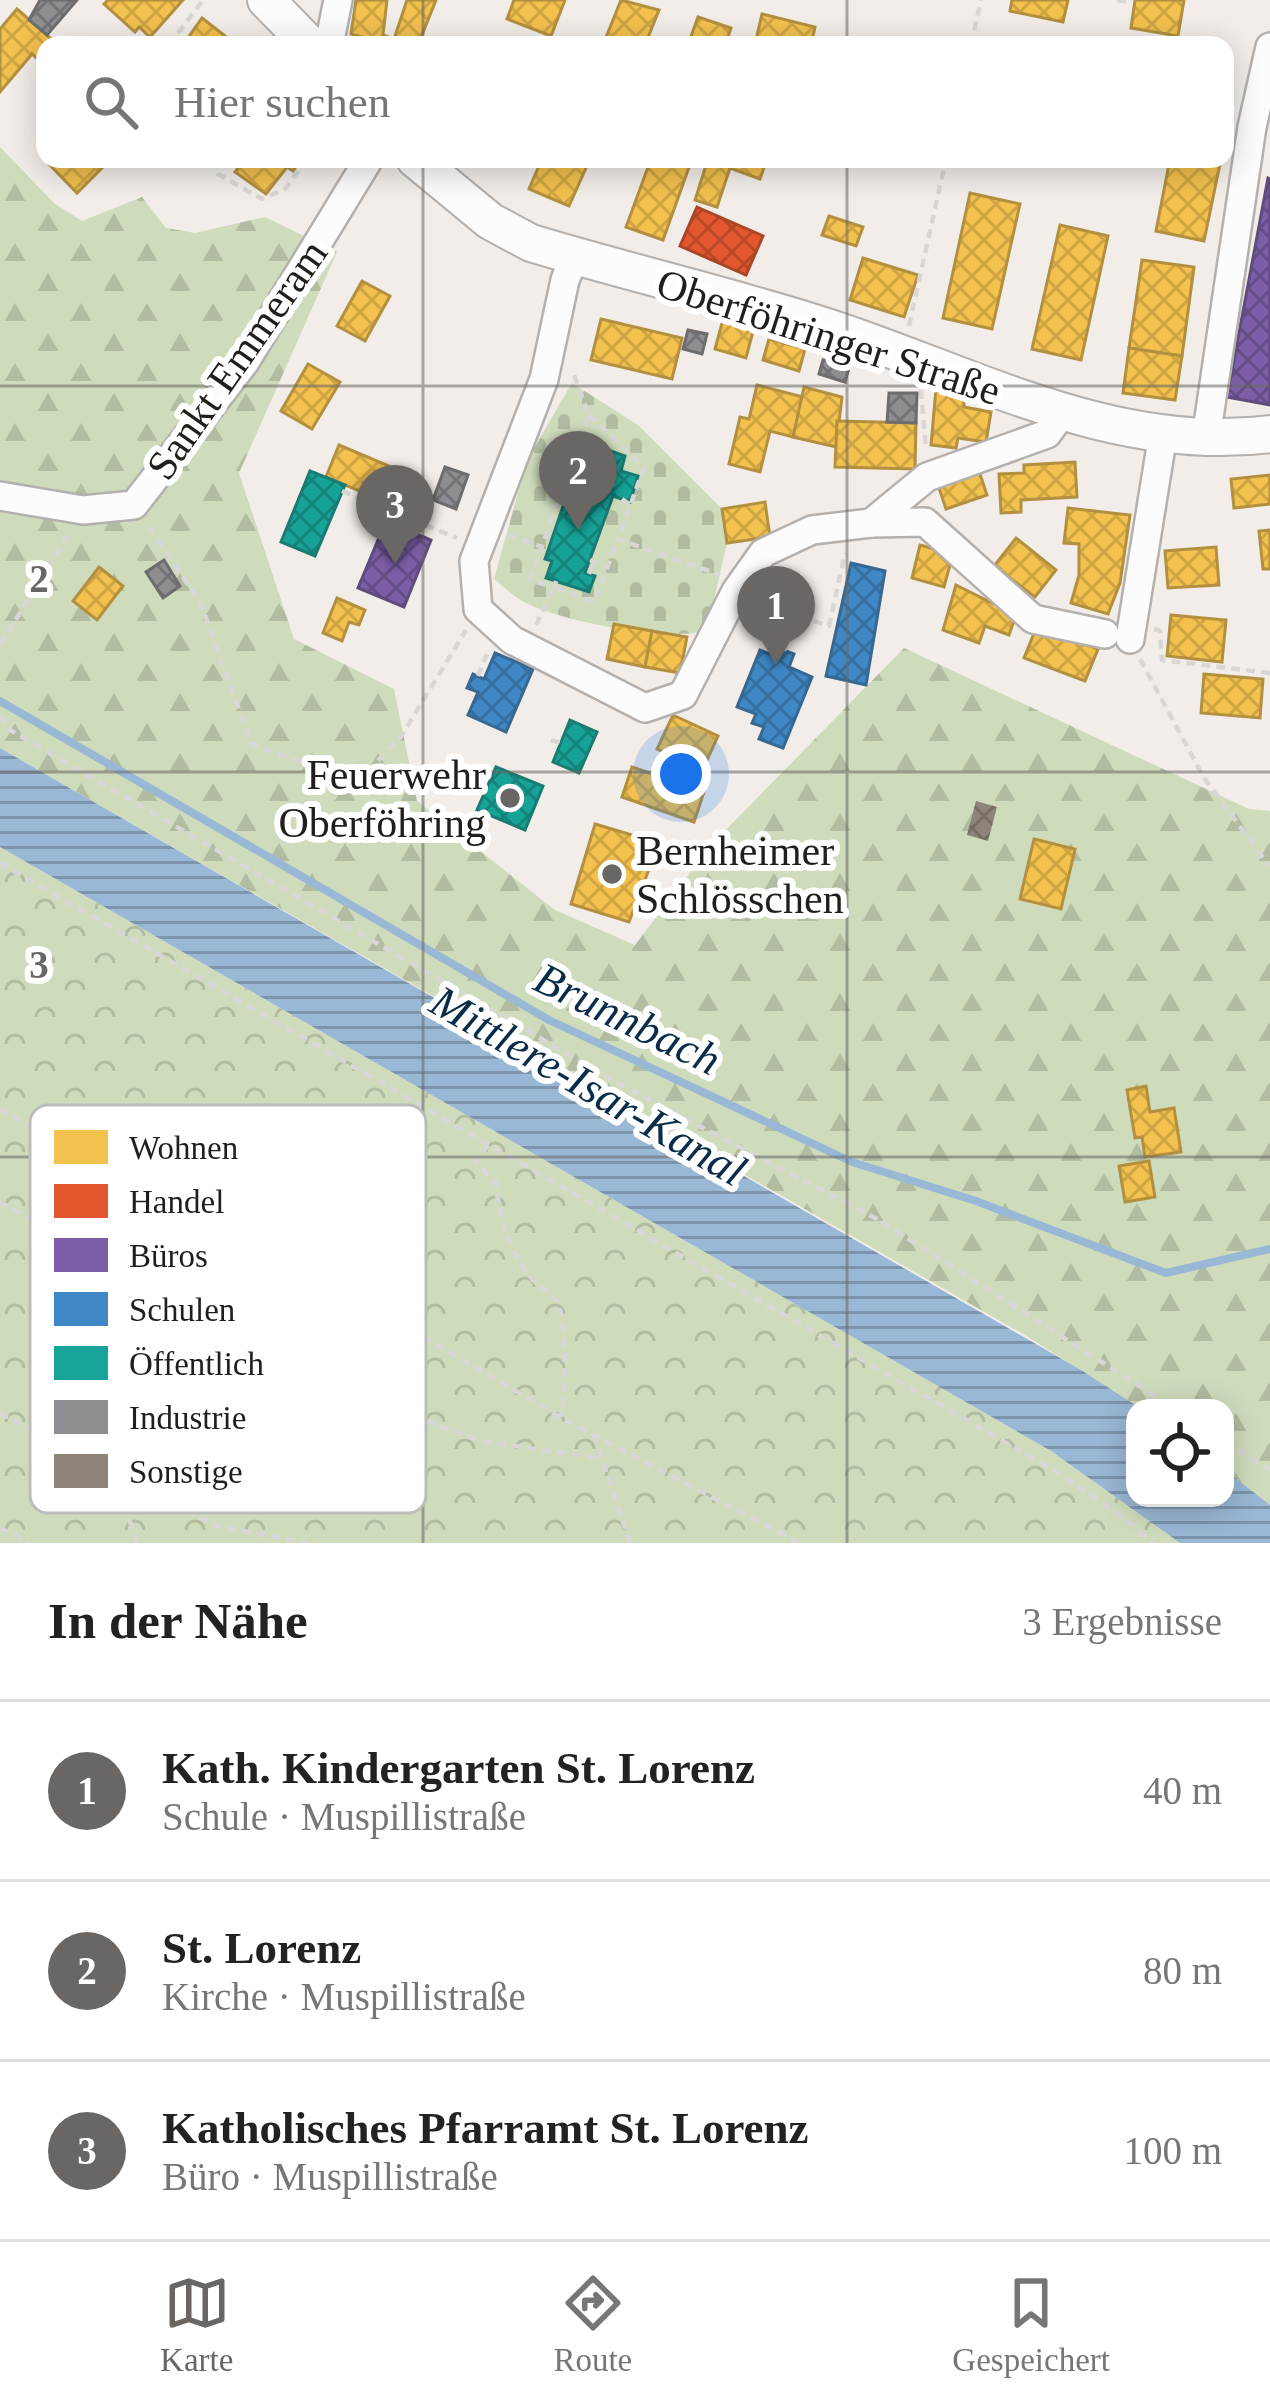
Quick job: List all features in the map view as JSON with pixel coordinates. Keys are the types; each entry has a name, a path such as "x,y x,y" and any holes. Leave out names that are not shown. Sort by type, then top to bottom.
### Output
{"main road":[{"path":"266,0 301,36"},
{"name":"Oberföhringer Straße","path":"426,168 490,220 531,243 830,328 1063,412 1163,434 1206,438 1270,434"}],"street":[{"path":"330,36 338,0"},
{"path":"1206,438 1252,128 1270,47"},
{"name":"Sankt Emmeram","path":"0,496 83,510 134,505 245,362 364,168"},
{"path":"575,256 565,280 544,379 491,540 474,560 478,609 524,648 645,708 683,695 728,585 763,553 812,530 926,522 948,537 1033,619 1122,632 1163,434"},
{"path":"858,524 927,477 1047,434 1063,412"}],"path":[{"path":"176,36 203,0"},
{"path":"973,36 981,0"},
{"path":"1117,0 1128,2"},
{"path":"216,168 218,174 262,199 285,188 300,168"},
{"path":"927,477 910,357 944,168"},
{"path":"575,385 589,415 644,467 594,602 555,584 530,580 589,415"},
{"path":"342,491 409,518 491,540 542,547"},
{"path":"622,499 630,506"},
{"path":"134,505 201,604 251,743 288,760 340,771 371,768 402,735 478,609"},
{"path":"0,645 83,510"},
{"path":"404,528 409,518"},
{"path":"618,539 829,626 846,547 858,524"},
{"path":"589,574 592,561 608,567"},
{"path":"544,610 555,584"},
{"path":"784,650 796,615"},
{"path":"1270,673 1162,660 1160,631 1122,632 1204,778 1270,867"},
{"path":"0,716 10,730 619,1084 877,1219 1160,1399"},
{"path":"551,740 561,743"},
{"path":"0,862 421,1105"},
{"path":"0,1108 30,1124"},
{"path":"426,1108 1060,1474 1153,1543"},
{"path":"488,1144 476,1162 496,1183 498,1219 532,1279 557,1299 561,1311 561,1366 569,1385 560,1417"},
{"path":"0,1202 30,1219"},
{"path":"426,1338 560,1417 799,1543"},
{"path":"0,1413 30,1429"},
{"path":"426,1422 480,1442 598,1458"},
{"path":"594,1434 598,1458 630,1543"},
{"path":"1234,1448 1270,1470"},
{"path":"128,1513 137,1543"},
{"path":"190,1513 216,1526 308,1543"},
{"path":"0,1528 30,1543"},
{"path":"1139,1529 1142,1543"}],"green space":[{"path":"0,147 55,204 82,221 142,197 166,228 195,233 265,217 337,252 239,473 294,639 394,689 417,801 555,910 635,945 711,845 904,648 1249,809 1270,811 1270,1505 1234,1477 1234,1399 1126,1399 1028,1337 0,748"},
{"path":"572,383 638,425 722,509 727,543 707,630 668,634 588,623 524,602 494,579 527,460"},
{"path":"0,847 1051,1451 1180,1543 0,1543"}],"water":[{"path":"0,748 1126,1399 1126,1504 1051,1451 0,847"},
{"path":"1234,1477 1270,1505 1270,1543 1180,1543 1130,1507 1234,1507"}],"building: Wohnen":[{"path":"108,0 183,0 151,36 139,27 135,32 104,4"},
{"path":"356,0 387,0 386,36 351,34"},
{"path":"407,0 436,0 422,36 395,36"},
{"path":"514,0 565,0 551,36 507,19"},
{"path":"621,0 659,10 649,36 607,36"},
{"path":"1012,0 1068,0 1063,22 1010,11"},
{"path":"1135,0 1184,0 1178,36 1131,28"},
{"path":"17,9 48,36 36,36 36,58 32,54 0,92 0,29"},
{"path":"762,14 815,27 813,36 757,36"},
{"path":"698,17 731,28 728,36 691,36"},
{"path":"202,18 225,36 189,36"},
{"path":"53,168 102,168 77,193"},
{"path":"238,168 286,168 266,194 235,172"},
{"path":"538,168 586,168 569,206 529,189"},
{"path":"648,168 689,168 663,240 626,227"},
{"path":"705,168 730,168 717,207 695,200"},
{"path":"730,168 764,168 760,179"},
{"path":"1168,168 1219,168 1204,241 1156,231"},
{"path":"970,193 1020,204 992,329 943,318"},
{"path":"829,216 863,227 856,246 822,235"},
{"path":"1060,225 1108,236 1081,360 1032,349"},
{"path":"863,258 918,275 904,317 850,300"},
{"path":"1142,260 1194,267 1182,356 1129,348"},
{"path":"362,281 390,296 365,341 337,326"},
{"path":"601,319 682,338 672,379 591,360"},
{"path":"723,319 754,328 746,358 715,349"},
{"path":"769,339 805,349 799,371 763,360"},
{"path":"1129,348 1182,356 1175,400 1123,393"},
{"path":"308,364 340,382 312,429 281,411"},
{"path":"757,385 803,397 793,437 770,431 760,472 729,464 740,417 749,419"},
{"path":"804,387 842,397 836,447 793,437"},
{"path":"936,389 964,396 964,407 991,412 986,442 958,438 956,448 931,445"},
{"path":"837,421 916,423 915,469 835,467"},
{"path":"339,445 408,474 395,506 326,477"},
{"path":"1075,462 1077,497 1021,500 1021,512 1001,513 999,474 1024,473 1024,465"},
{"path":"978,468 987,495 946,509 937,482"},
{"path":"1270,475 1270,504 1234,508 1231,479"},
{"path":"765,502 770,537 727,543 722,509"},
{"path":"1068,508 1130,515 1120,583 1108,614 1071,603 1079,575 1079,544 1064,543"},
{"path":"1270,530 1270,569 1263,569 1259,531"},
{"path":"1016,538 1056,570 1035,597 994,566"},
{"path":"920,545 953,554 944,587 912,578"},
{"path":"1216,547 1219,585 1168,588 1165,551"},
{"path":"99,567 123,586 97,620 73,601"},
{"path":"956,585 1016,615 1009,635 985,626 979,643 943,630"},
{"path":"337,598 365,610 359,625 349,622 342,641 323,633"},
{"path":"1171,615 1226,620 1222,662 1167,656"},
{"path":"614,624 652,631 645,667 607,659"},
{"path":"1037,626 1098,649 1085,681 1024,658"},
{"path":"652,631 687,637 680,673 645,667"},
{"path":"1204,674 1263,679 1260,718 1201,713"},
{"path":"673,715 718,736 702,771 657,749"},
{"path":"632,767 704,792 694,822 622,797"},
{"name":"Bernheimer Schlösschen","path":"595,824 659,843 629,922 571,904"},
{"path":"1034,839 1075,849 1061,909 1020,899"},
{"path":"1146,1086 1150,1112 1174,1108 1181,1152 1145,1157 1142,1137 1135,1138 1127,1090"},
{"path":"1149,1161 1155,1197 1125,1202 1119,1166"}],"building: Handel":[{"path":"697,207 763,236 746,275 680,246"}],"building: Büros":[{"path":"1270,179 1270,405 1227,397"},
{"path":"386,521 431,540 404,607 358,588"}],"building: Schulen":[{"path":"851,563 885,571 866,685 826,676"},
{"path":"780,649 794,654 789,667 812,677 783,748 759,739 764,727 752,723 756,714 737,707 760,650 777,657"},
{"path":"495,653 533,669 506,732 468,715 478,692 467,688 473,674 484,679"}],"building: Öffentlich":[{"path":"585,442 625,456 621,471 638,476 630,502 613,496 585,573 595,576 589,592 546,578 552,561 545,559"},
{"path":"310,471 345,485 315,556 281,542"},
{"path":"570,720 597,732 579,773 553,762"},
{"name":"Feuerwehr Oberföhring","path":"496,767 543,786 525,830 477,810"}],"building: Industrie":[{"path":"40,0 77,0 47,35 29,20"},
{"path":"688,330 707,334 702,354 683,349"},
{"path":"823,360 849,368 845,382 819,374"},
{"path":"889,393 917,393 916,423 887,422"},
{"path":"445,467 468,475 456,509 433,500"},
{"path":"164,560 180,586 163,598 146,572"}],"building: Sonstige":[{"path":"976,801 997,807 988,841 967,835"}],"waterway":[{"name":"Brunnbach","path":"0,701 549,1020 852,1162 976,1201 1166,1273 1270,1249"}],"place":[{"name":"St. Lorenz","path":"578,530"},
{"name":"Katholisches Pfarramt St. Lorenz","path":"395,564"},
{"name":"Kath. Kindergarten St. Lorenz","path":"776,665"},
{"name":"Feuerwehr Oberföhring","path":"510,798"},
{"name":"Bernheimer Schlösschen","path":"612,874"}],"water label":[{"name":"Mittlere-Isar-Kanal","path":"589,1085"}]}
